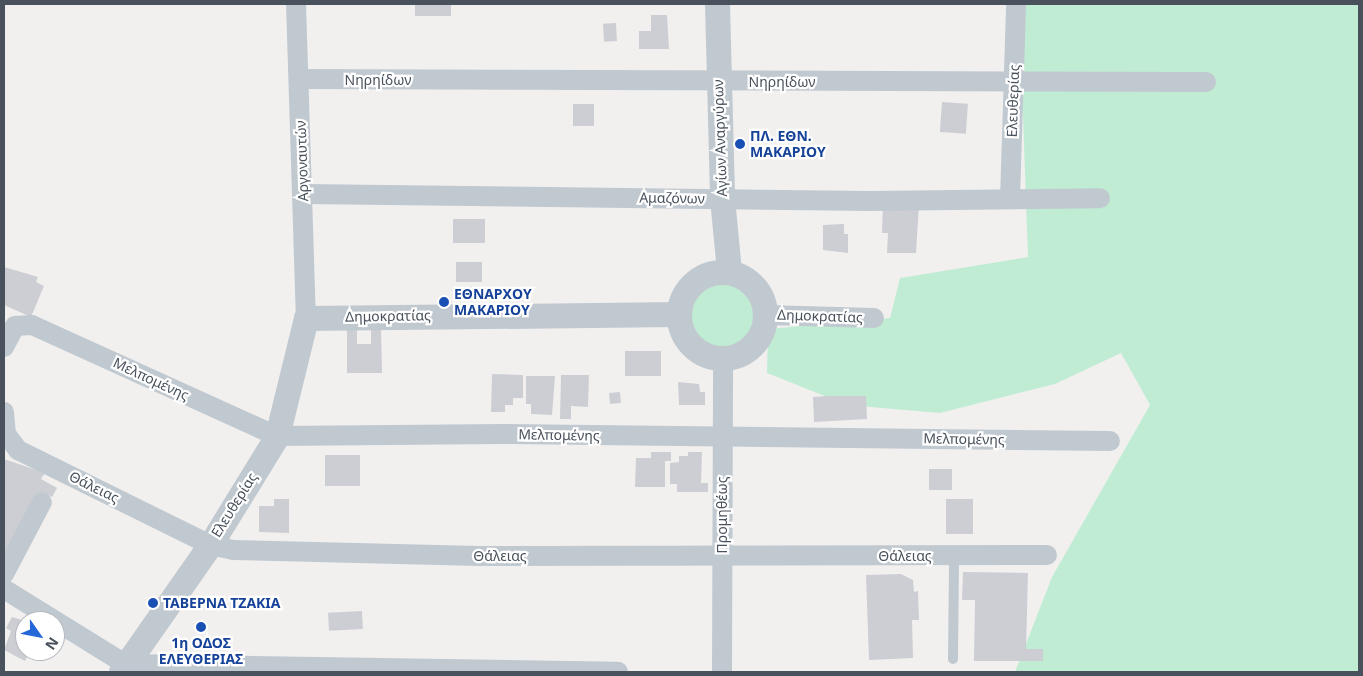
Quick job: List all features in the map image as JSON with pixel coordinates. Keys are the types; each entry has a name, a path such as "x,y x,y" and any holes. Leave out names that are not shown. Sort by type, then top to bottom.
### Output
{"street":[{"name":"Αργοναυτών","path":"296,4 304,194 306,318"},
{"name":"Αγίων Αναργύρων","path":"717,4 722,198 729,271"},
{"name":"Ελευθερίας","path":"1010,199 1016,4"},
{"name":"Νηρηίδων","path":"299,79 718,82 1206,82"},
{"name":"Αμαζόνων","path":"304,194 870,201 1100,198"},
{"path":"714,271 729,271 755,286 762,298 766,315 759,338 749,349 723,358 696,349 686,339 679,314 682,298 690,285 714,271"},
{"name":"Δημοκρατίας","path":"306,318 679,314"},
{"name":"Δημοκρατίας","path":"766,315 874,318"},
{"name":"Ελευθερίας","path":"123,668 210,544 277,436 306,318"},
{"name":"Μελπομένης","path":"4,347 15,326 32,325 277,436 503,434 1110,441"},
{"name":"Προμηθέως","path":"722,672 723,358"},
{"name":"Θάλειας","path":"4,412 6,434 18,450 210,544 233,550 479,556 1046,555"},
{"path":"42,502 4,580 123,668 618,672"}],"lane":[{"path":"953,659 954,556"}],"green space":[{"path":"1019,4 1359,4 1359,672 1015,672 1052,577 1150,405 1121,353 1055,384 940,413 847,405 767,373 768,329 890,318 900,278 1028,257"},
{"path":"723,280 736,283 747,290 754,301 757,314 754,327 747,338 736,345 723,348 710,345 699,338 692,327 689,314 692,301 699,290 710,283"}],"building":[{"path":"415,4 451,4 451,16 415,16"},
{"path":"651,15 667,15 669,49 639,49 639,31 651,31"},
{"path":"616,23 617,41 604,42 603,24"},
{"path":"942,102 968,104 966,134 940,132"},
{"path":"573,104 594,104 594,126 573,126"},
{"path":"883,203 919,204 916,253 887,253 888,233 882,233"},
{"path":"453,219 485,219 485,243 453,243"},
{"path":"844,224 844,234 848,234 848,253 823,250 823,225"},
{"path":"456,262 482,262 482,282 456,282"},
{"path":"4,267 38,277 36,282 44,286 31,317 4,305"},
{"path":"347,327 357,327 357,344 371,344 371,328 381,328 382,373 347,373"},
{"path":"625,351 661,351 661,376 625,376"},
{"path":"492,374 523,375 523,398 513,398 513,405 505,405 505,412 491,412"},
{"path":"561,375 589,375 588,407 571,406 571,419 560,419"},
{"path":"526,376 555,376 552,415 531,414 531,404 526,404"},
{"path":"678,382 699,384 700,392 705,392 705,405 679,405"},
{"path":"620,392 621,403 610,404 609,393"},
{"path":"866,396 867,419 814,422 813,397"},
{"path":"651,452 671,452 671,461 665,461 665,487 635,487 636,458 651,458"},
{"path":"688,452 702,452 701,483 708,483 708,492 677,492 677,484 670,484 670,463 679,462 679,456 688,456"},
{"path":"325,455 360,455 360,486 325,486"},
{"path":"4,459 45,473 41,479 57,488 52,497 45,494 4,565"},
{"path":"929,469 952,469 952,490 929,490"},
{"path":"274,499 289,499 289,533 259,532 259,506 274,506"},
{"path":"946,499 973,499 973,534 946,534"},
{"path":"963,572 1028,573 1026,649 1043,649 1043,661 974,661 975,600 962,600"},
{"path":"901,574 913,580 914,592 918,591 919,620 912,620 913,658 869,660 866,575"},
{"path":"362,611 363,629 329,631 328,613"},
{"path":"12,617 15,618 15,656 4,650 11,631 6,628"}],"place":[{"name":"ΠΛ. ΕΘΝ. ΜΑΚΑΡΙΟΥ","path":"740,144"},
{"name":"ΕΘΝΑΡΧΟΥ ΜΑΚΑΡΙΟΥ","path":"444,302"},
{"name":"ΤΑΒΕΡΝΑ ΤΖΑΚΙΑ","path":"153,603"},
{"name":"1η ΟΔΟΣ ΕΛΕΥΘΕΡΙΑΣ","path":"201,627"}]}
